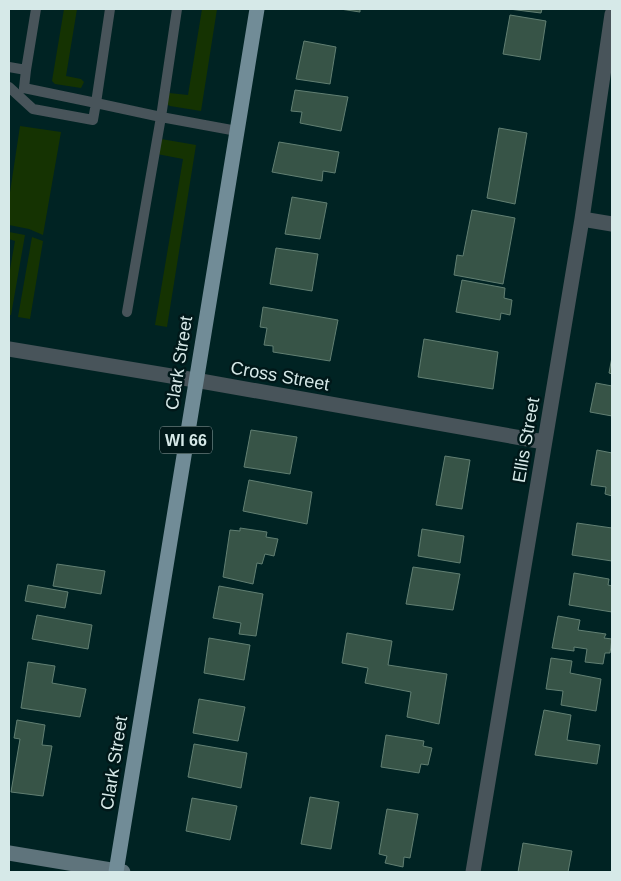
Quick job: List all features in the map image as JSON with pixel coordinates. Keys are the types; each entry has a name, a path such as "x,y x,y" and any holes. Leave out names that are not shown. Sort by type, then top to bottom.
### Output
{"main road":[{"name":"Clark Street","path":"118,872 257,9"}],"street":[{"name":"Ellis Street","path":"473,872 582,219 612,14"},
{"path":"582,219 612,224"},
{"name":"Cross Street","path":"9,349 544,442"},
{"path":"9,853 118,872"}],"lane":[{"path":"36,9 24,88 237,131"},
{"path":"9,87 33,109 93,120 110,9"},
{"path":"127,312 161,117 177,9"},
{"path":"9,67 26,70"}],"green space":[{"path":"64,9 77,9 66,76 81,79 84,82 81,88 55,84 52,81"},
{"path":"202,9 217,9 201,111 170,106 163,102 169,93 188,95"},
{"path":"20,126 61,132 43,235 29,229 9,225 9,199"},
{"path":"161,139 196,145 167,327 155,325 183,159 157,154"},
{"path":"9,232 25,235 11,315 9,315 9,275 15,241 9,239"},
{"path":"32,237 43,241 30,319 18,317"}],"building":[{"path":"340,9 360,9 360,12"},
{"path":"509,9 542,9 541,13"},
{"path":"510,15 546,21 540,60 503,54"},
{"path":"304,41 336,47 330,84 296,79"},
{"path":"295,90 348,97 341,131 300,123 302,112 291,111"},
{"path":"499,128 527,133 515,204 487,198"},
{"path":"279,142 339,152 335,173 323,171 322,181 272,172"},
{"path":"292,197 327,203 320,239 285,234"},
{"path":"472,210 515,218 503,284 454,275 457,255 463,256"},
{"path":"276,248 318,254 312,291 270,284"},
{"path":"462,280 505,288 504,298 512,300 510,315 501,313 500,320 456,312"},
{"path":"263,307 338,320 330,361 273,352 273,346 264,345 267,328 260,327"},
{"path":"424,339 498,352 493,389 418,377"},
{"path":"612,357 612,374 609,373"},
{"path":"596,383 612,386 612,416 590,412"},
{"path":"251,430 297,437 290,474 244,467"},
{"path":"597,450 612,453 612,496 605,494 606,487 591,485"},
{"path":"445,456 470,460 462,509 436,505"},
{"path":"249,480 312,492 307,524 243,511"},
{"path":"577,523 612,528 612,561 572,555"},
{"path":"240,528 267,532 266,537 278,539 274,556 265,554 262,564 257,563 253,584 223,577 230,530 240,531"},
{"path":"422,529 464,536 460,563 418,556"},
{"path":"57,564 105,571 101,594 53,586"},
{"path":"413,567 460,574 453,610 406,604"},
{"path":"574,573 609,579 608,585 612,586 612,612 569,605"},
{"path":"28,585 68,592 65,608 25,601"},
{"path":"219,586 263,594 256,636 239,634 241,623 213,618"},
{"path":"37,615 92,625 88,649 32,639"},
{"path":"558,616 580,620 578,630 606,634 604,638 612,639 610,653 605,653 603,664 585,662 587,649 574,647 574,651 552,648"},
{"path":"347,633 392,641 388,665 447,674 439,724 407,717 411,692 365,683 368,668 342,663"},
{"path":"209,638 250,645 244,680 204,673"},
{"path":"551,658 572,661 570,673 601,679 596,711 561,705 563,691 546,689"},
{"path":"28,662 55,666 52,683 86,689 80,717 21,708"},
{"path":"199,699 245,707 238,741 193,733"},
{"path":"544,710 571,715 567,740 600,745 597,764 535,755"},
{"path":"17,720 45,725 42,745 52,746 43,796 11,792 20,739 14,738"},
{"path":"386,735 424,741 423,746 432,748 428,765 421,764 419,773 381,767"},
{"path":"194,744 247,753 241,788 188,777"},
{"path":"310,797 339,802 331,849 301,844"},
{"path":"192,798 237,806 230,840 186,831"},
{"path":"387,809 418,814 410,858 404,857 403,867 385,863 387,856 379,854"},
{"path":"523,843 572,851 568,872 518,872"}]}
